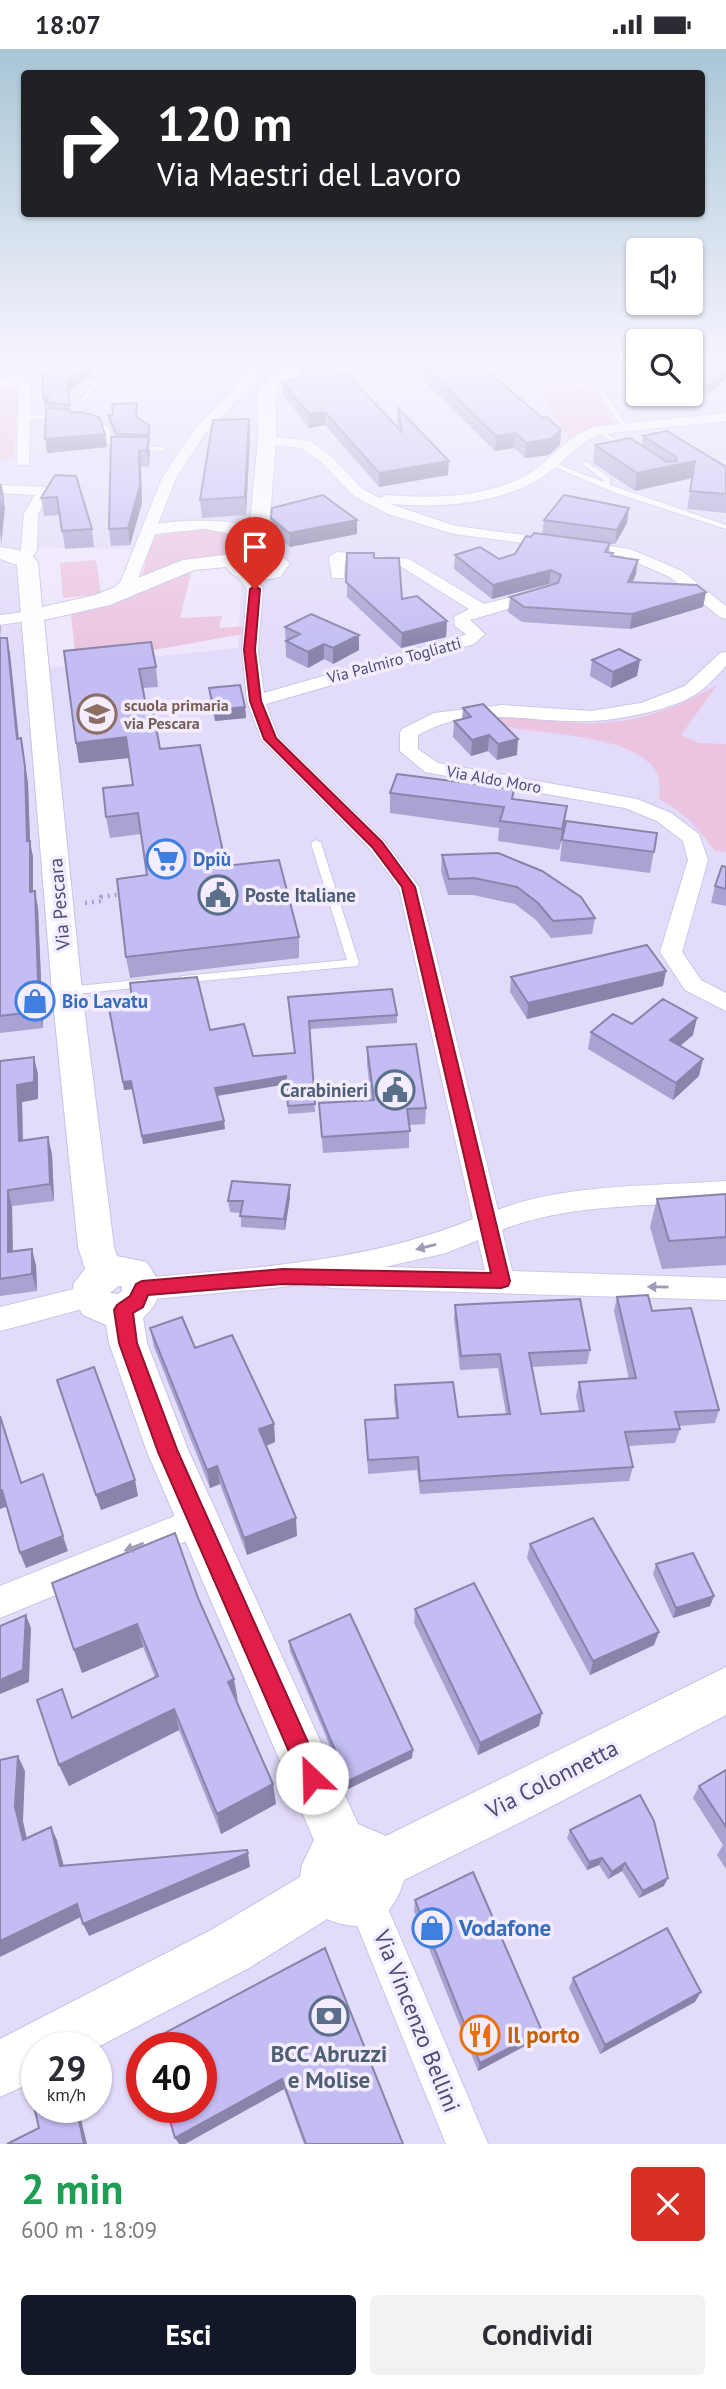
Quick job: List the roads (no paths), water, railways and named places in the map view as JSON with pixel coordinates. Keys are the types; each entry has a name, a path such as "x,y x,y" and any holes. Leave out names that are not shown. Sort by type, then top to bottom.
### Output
{"street":[{"path":"114,596 128,583 169,478 182,459"},
{"path":"255,589 254,558 265,459"},
{"path":"326,459 359,493 393,510 454,530 625,552 676,574 725,612"},
{"path":"359,493 391,499 437,501 475,496 533,477 555,459"},
{"path":"0,489 44,491 31,514 29,550 12,556"},
{"path":"150,531 170,526 207,524 254,558"},
{"name":"Via Pescara","path":"12,556 27,562 67,991 96,1247 115,1292 128,1343 197,1522 353,1876"},
{"path":"338,575 337,557 404,562 482,610 550,592"},
{"path":"0,620 73,608 114,596 186,565 254,558"},
{"path":"254,558 255,589 250,650 256,701 270,739 377,845 409,887 490,1224 501,1281"},
{"name":"Via Palmiro Togliatti","path":"256,701 468,640 477,634 461,622 462,617 482,610"},
{"name":"Via Aldo Moro","path":"726,657 691,690 645,708 591,716 502,710 434,718 410,733 409,751 432,768 630,803 664,817 692,838 698,860 671,952 693,985 726,1003"},
{"path":"0,1319 115,1292 283,1276 434,1245 521,1211 561,1203 726,1191"},
{"path":"283,1276 726,1289"},
{"path":"0,1602 197,1522"},
{"name":"Via Colonnetta","path":"71,2032 230,1949 353,1876 514,1800 726,1690"},
{"name":"Via Vincenzo Bellini","path":"353,1876 467,2144"},
{"path":"0,2070 21,2059"}],"lane":[{"path":"550,463 606,486 726,527"},
{"path":"584,463 608,479 606,486"},
{"path":"684,513 726,518"},
{"path":"67,991 353,963 316,843"}],"place":[{"name":"scuola primaria via Pescara","path":"97,714"},
{"name":"Dpiù","path":"166,859"},
{"name":"Poste Italiane","path":"218,895"},
{"name":"Bio Lavatu","path":"35,1001"},
{"name":"Carabinieri","path":"395,1090"},
{"name":"Vodafone","path":"432,1928"},
{"name":"BCC Abruzzi e Molise","path":"329,2016"},
{"name":"Il porto","path":"480,2035"}]}
